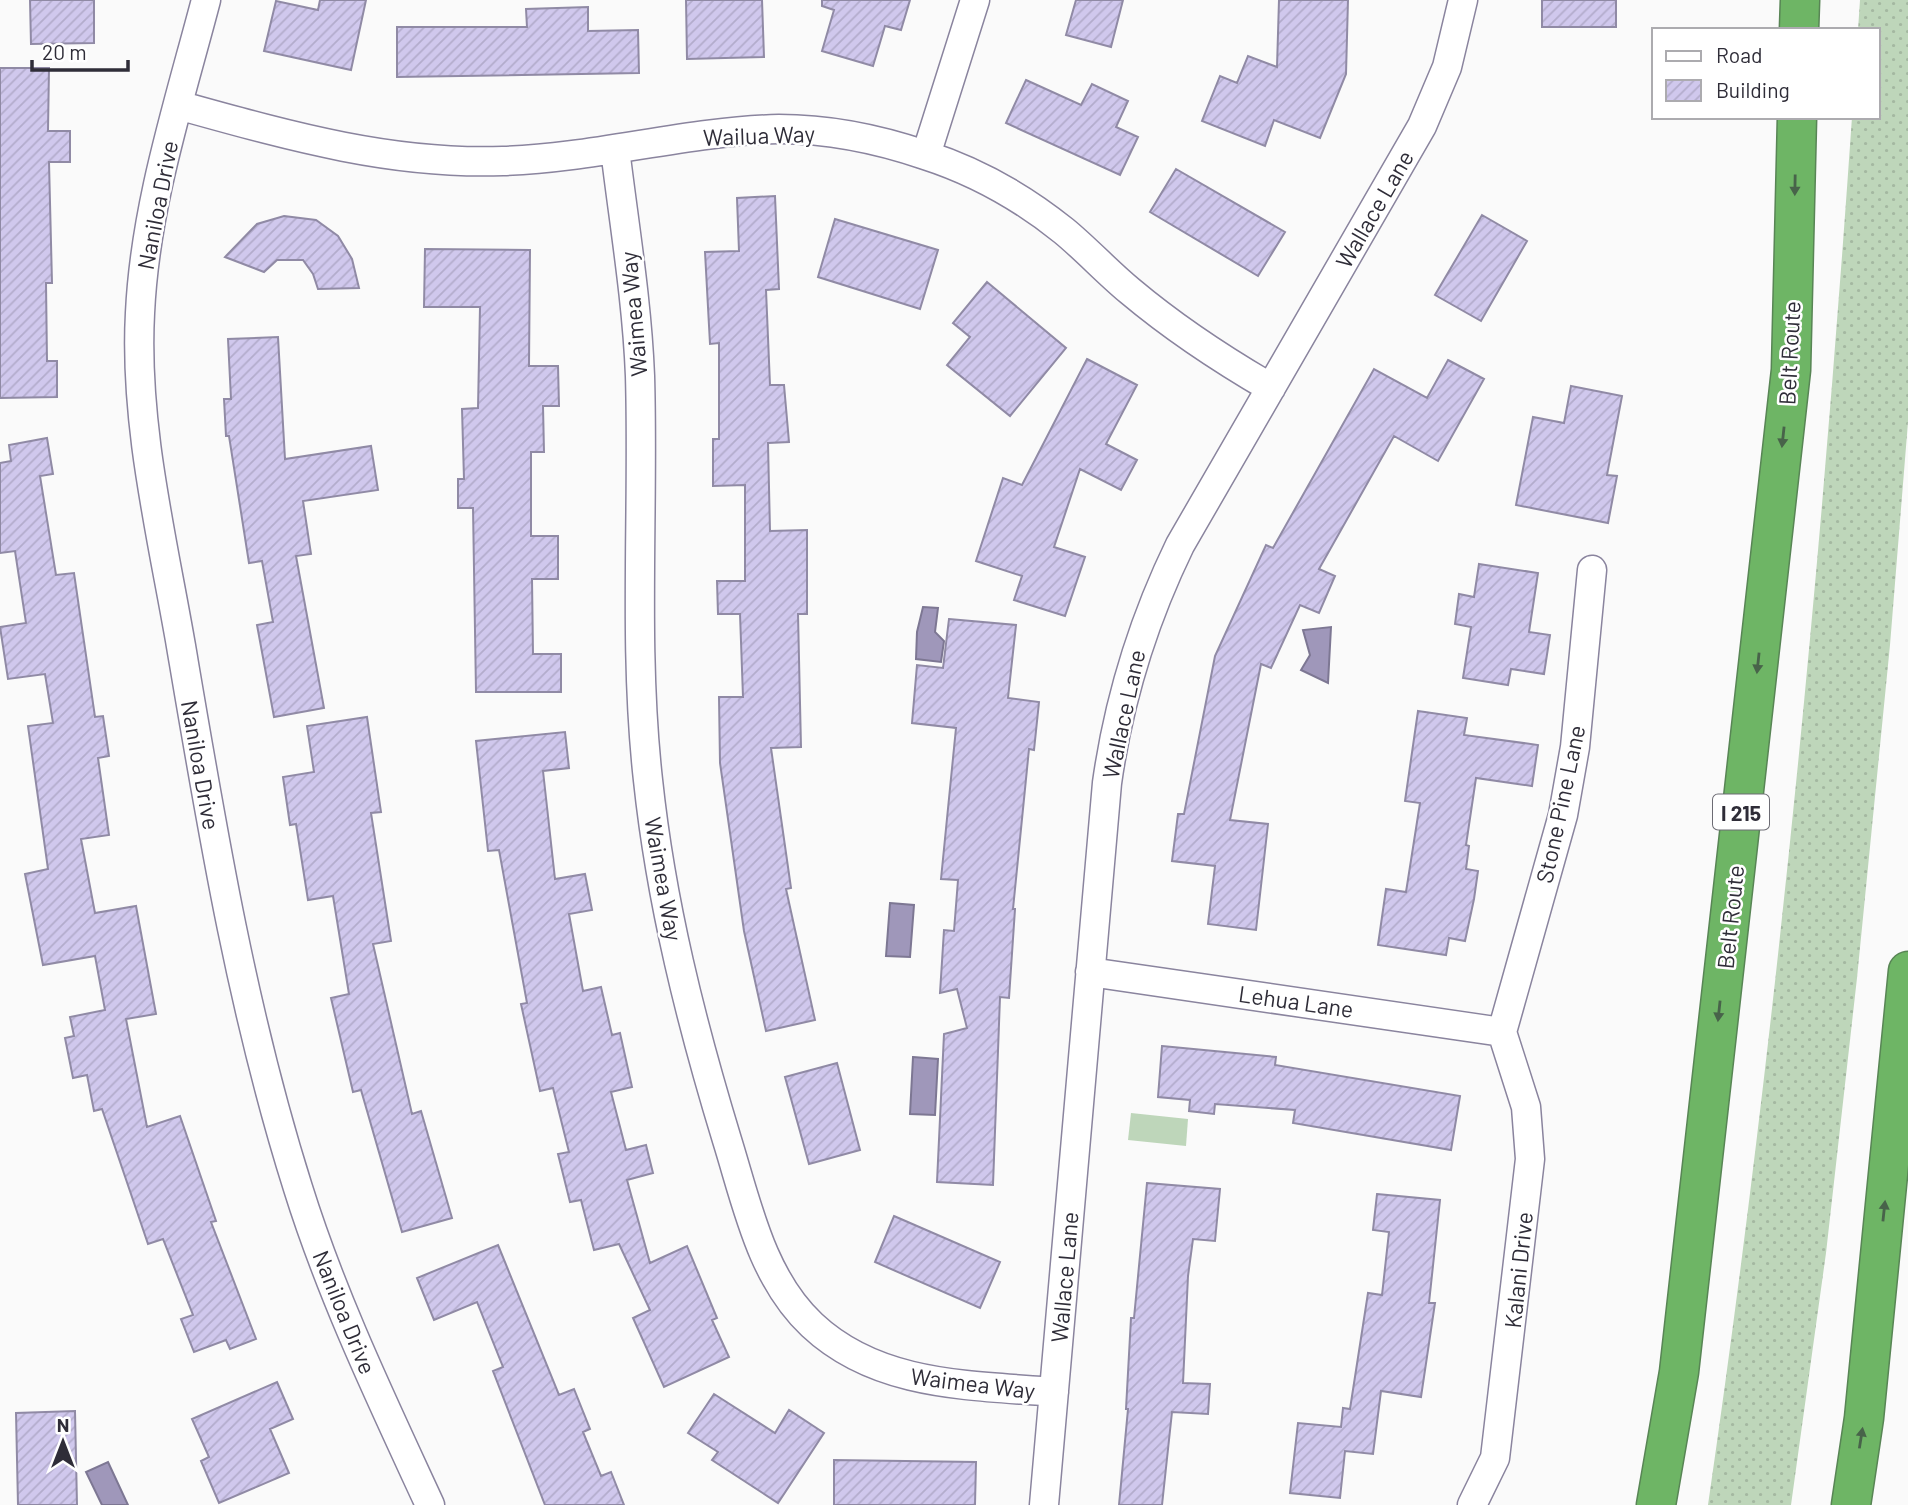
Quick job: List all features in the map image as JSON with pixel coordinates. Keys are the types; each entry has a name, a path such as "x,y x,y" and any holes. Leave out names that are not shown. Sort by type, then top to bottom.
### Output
{"highway":[{"path":"1799,28 1800,0"},
{"name":"Belt Route","path":"1656,1505 1679,1372 1791,370 1797,119"},
{"path":"1851,1505 1864,1418 1908,971"}],"street":[{"name":"Naniloa Drive","path":"206,0 148,229 140,313 143,424 218,859 252,1024 298,1190 351,1330 430,1505"},
{"path":"926,155 975,0"},
{"name":"Wallace Lane","path":"1044,1505 1107,783 1121,700 1162,581 1180,545 1436,97 1456,37 1463,0"},
{"name":"Wailua Way","path":"178,105 304,141 412,158 503,161 726,133 782,129 842,134 926,155 981,178 1035,210 1172,325 1271,388"},
{"name":"Waimea Way","path":"615,149 640,376 642,705 648,782 668,916 688,1001 759,1245 784,1290 811,1324 845,1352 890,1372 926,1381 1055,1392"},
{"name":"Stone Pine Lane","path":"1502,1032 1563,815 1577,734 1592,570"},
{"name":"Lehua Lane","path":"1090,972 1502,1032"},
{"name":"Kalani Drive","path":"1472,1505 1495,1458 1530,1159 1526,1107 1502,1032"}],"green space":[{"path":"1860,0 1908,0 1908,422 1890,645 1857,978 1826,1253 1791,1505 1708,1505 1775,986 1810,639 1852,119 1880,119 1880,28 1858,28"},
{"path":"1131,1113 1188,1119 1186,1146 1128,1140"}],"shaded area":[{"path":"923,607 938,608 935,632 944,641 941,662 916,659 917,632"},
{"path":"1331,627 1328,683 1301,670 1310,655 1303,630"},
{"path":"890,903 914,905 910,957 886,956"},
{"path":"913,1057 938,1059 935,1115 910,1114"},
{"path":"108,1462 128,1505 102,1505 86,1472"}],"building":[{"path":"30,0 94,0 94,43 31,44"},
{"path":"320,0 366,0 351,70 264,51 276,1 318,10"},
{"path":"686,0 762,0 764,57 687,59"},
{"path":"822,0 910,0 901,30 885,26 873,66 822,51 834,10 822,6"},
{"path":"1076,0 1123,0 1111,47 1066,35"},
{"path":"1279,0 1348,0 1346,74 1320,138 1274,120 1265,146 1202,121 1220,76 1237,83 1248,56 1277,67"},
{"path":"1542,0 1616,0 1616,27 1542,27"},
{"path":"588,7 588,31 638,30 639,73 397,77 397,27 527,27 526,9"},
{"path":"0,68 49,68 48,131 70,131 70,162 49,162 52,283 46,283 47,361 57,361 57,397 0,398"},
{"path":"1026,80 1081,105 1092,84 1128,101 1116,127 1138,137 1120,175 1006,123"},
{"path":"1176,169 1285,232 1258,276 1150,212"},
{"path":"775,196 779,289 766,290 770,385 784,385 789,442 768,443 770,531 807,530 807,614 798,614 801,747 771,748 791,888 786,889 815,1020 766,1031 744,931 720,763 719,697 743,697 740,614 718,614 717,581 745,581 745,485 713,486 713,439 719,439 719,343 710,344 705,252 739,251 737,198"},
{"path":"1482,215 1527,241 1481,321 1435,295"},
{"path":"284,216 316,220 338,236 352,259 359,288 318,289 313,274 303,260 277,260 264,272 225,257 257,224"},
{"path":"835,219 938,250 920,309 818,277"},
{"path":"425,249 530,250 529,366 558,366 559,406 543,406 544,452 531,452 531,536 558,536 558,579 532,579 533,654 561,654 561,692 476,692 473,508 458,508 458,479 464,479 462,409 478,408 480,307 424,307"},
{"path":"987,282 1066,348 1010,416 947,365 970,337 953,323"},
{"path":"278,337 285,459 371,446 378,490 303,501 311,554 296,556 324,708 274,717 257,625 273,622 262,561 249,563 229,436 226,436 224,399 231,399 228,339"},
{"path":"1087,359 1137,385 1106,444 1137,460 1121,490 1080,469 1054,547 1085,557 1065,616 1014,600 1022,576 976,561 1003,478 1022,485"},
{"path":"1448,360 1484,379 1438,461 1394,436 1319,569 1335,576 1319,613 1300,605 1271,668 1261,664 1230,820 1268,824 1256,930 1208,924 1215,866 1172,861 1178,814 1184,814 1215,656 1266,545 1273,548 1374,369 1427,398"},
{"path":"1571,386 1622,396 1607,475 1617,476 1608,523 1516,505 1533,417 1564,423"},
{"path":"47,438 53,474 40,476 56,575 74,573 95,717 103,716 109,756 98,758 109,835 81,839 95,913 136,906 156,1014 126,1019 147,1127 180,1116 216,1221 211,1222 256,1339 230,1349 226,1340 194,1352 181,1319 193,1315 163,1239 148,1244 102,1109 94,1111 87,1075 73,1078 65,1038 74,1036 70,1017 105,1010 95,956 43,965 25,874 48,869 28,726 53,723 45,674 8,679 0,627 26,623 15,551 0,553 0,463 11,461 9,445"},
{"path":"1479,564 1538,573 1529,632 1550,635 1544,674 1511,669 1508,685 1463,678 1471,627 1455,624 1459,594 1474,597"},
{"path":"949,619 1016,625 1008,698 1039,702 1034,750 1029,749 1013,909 1009,998 1000,997 993,1185 937,1182 944,1034 967,1028 957,989 940,993 944,930 954,931 958,880 941,879 956,728 912,723 917,665 943,668"},
{"path":"1418,711 1467,718 1464,735 1538,745 1532,786 1476,778 1466,845 1469,846 1466,869 1478,871 1474,899 1465,941 1449,938 1446,955 1378,945 1386,889 1406,892 1420,803 1405,801"},
{"path":"367,717 381,812 371,813 391,941 373,944 412,1114 421,1111 452,1218 402,1232 361,1090 353,1092 331,998 349,994 333,896 308,900 296,824 290,825 283,777 314,772 307,726"},
{"path":"565,732 569,768 543,771 555,879 585,874 592,910 569,914 583,991 601,987 612,1035 620,1033 632,1087 611,1092 626,1150 646,1145 653,1173 627,1180 650,1263 687,1246 717,1318 712,1320 729,1357 664,1387 633,1318 650,1310 619,1244 594,1250 581,1200 570,1202 558,1154 569,1152 553,1088 540,1091 521,1004 527,1003 499,850 488,851 476,741"},
{"path":"1162,1046 1276,1057 1275,1065 1460,1096 1451,1150 1293,1123 1295,1110 1215,1104 1214,1114 1189,1111 1190,1100 1158,1097"},
{"path":"837,1063 860,1150 809,1164 785,1077"},
{"path":"1147,1183 1220,1189 1215,1241 1193,1239 1188,1276 1183,1383 1210,1384 1208,1414 1172,1412 1162,1505 1119,1505 1128,1409 1131,1318 1134,1318"},
{"path":"1377,1194 1440,1200 1429,1303 1435,1303 1421,1397 1381,1391 1373,1454 1345,1451 1340,1498 1290,1493 1298,1423 1341,1427 1343,1408 1350,1409 1368,1293 1382,1295 1389,1232 1373,1230"},
{"path":"894,1216 1000,1262 980,1308 875,1262"},
{"path":"498,1245 559,1395 574,1389 590,1429 583,1432 601,1476 611,1472 624,1505 545,1505 493,1371 503,1367 477,1302 434,1320 417,1278"},
{"path":"277,1382 293,1419 270,1429 289,1473 219,1503 201,1461 209,1457 192,1419"},
{"path":"714,1394 775,1433 789,1410 824,1433 778,1503 712,1460 718,1452 688,1433"},
{"path":"75,1411 77,1505 18,1505 16,1413"},
{"path":"834,1460 976,1462 975,1505 834,1505"}]}
